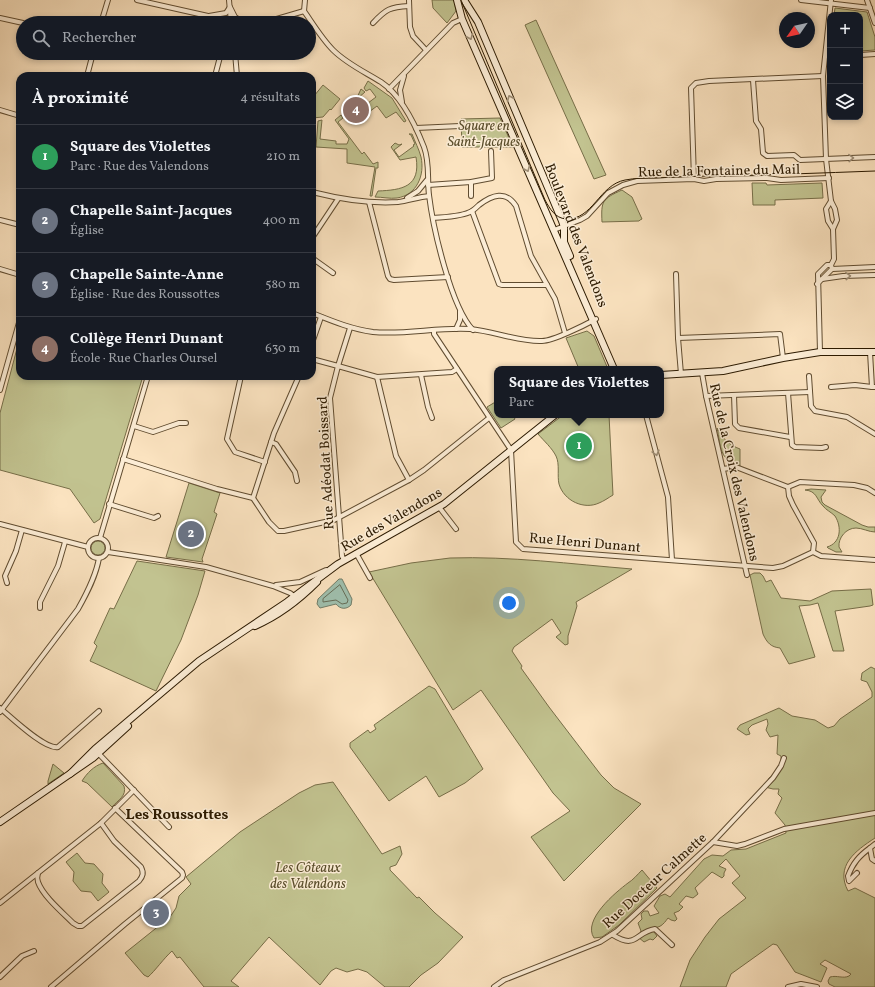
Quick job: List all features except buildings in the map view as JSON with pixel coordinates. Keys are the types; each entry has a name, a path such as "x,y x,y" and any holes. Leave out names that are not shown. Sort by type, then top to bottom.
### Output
{"main road":[{"name":"Boulevard des Valendons","path":"457,0 462,19 554,230 616,366"},
{"name":"Boulevard des Valendons","path":"464,0 478,22 564,227 564,242 612,366"},
{"path":"664,375 723,371 782,358 820,352 872,352"},
{"name":"Rue des Valendons","path":"70,774 80,763 199,661 249,628 268,620 297,596 307,593 332,568 344,560 439,507 551,418"},
{"name":"Rue des Valendons","path":"0,822 99,754 120,735 144,708"},
{"path":"80,763 86,761 91,756 99,754 101,748 112,738 115,733"}],"street":[{"path":"103,16 108,0"},
{"path":"137,0 208,16 226,13 230,7"},
{"path":"229,0 231,16"},
{"path":"306,0 304,11 308,16"},
{"path":"409,0 410,27 413,36 426,50"},
{"path":"801,0 831,2 870,8"},
{"path":"867,0 875,23"},
{"path":"829,48 831,2"},
{"path":"373,23 383,12 388,9 409,6"},
{"path":"230,7 234,16"},
{"path":"287,16 304,11"},
{"path":"0,18 16,21"},
{"path":"389,89 453,23 462,19"},
{"path":"316,27 333,49 348,63 381,82 403,105"},
{"path":"863,55 875,54"},
{"path":"88,72 91,60"},
{"path":"216,72 219,60"},
{"path":"236,60 237,72"},
{"path":"827,62 823,76 826,158 831,201 835,208 836,220 832,229"},
{"path":"406,72 400,90 400,96 403,105 416,128 427,157 428,185 432,218 448,277 460,308 473,330"},
{"path":"694,179 691,88 696,83 709,81 823,76"},
{"path":"754,80 756,121 761,129 763,154 766,156 794,155 800,160 875,157"},
{"path":"0,110 16,115"},
{"path":"416,128 460,126"},
{"path":"428,185 471,182 492,178 491,152"},
{"name":"Rue de la Fontaine du Mail","path":"554,230 587,216 608,193 628,184 642,181 767,178 781,180 829,178"},
{"path":"399,202 413,195 428,179"},
{"path":"471,182 471,196"},
{"path":"316,193 338,198 369,202 399,202 429,196"},
{"path":"432,218 450,217 472,211 483,202 498,196 508,197 513,201 516,206 531,256 555,299 565,333"},
{"path":"316,232 338,198"},
{"path":"817,284 832,267 834,260 832,229 828,222 826,209 831,201"},
{"path":"369,202 388,276 390,278 394,280 448,277"},
{"path":"472,211 499,284 547,285"},
{"path":"0,220 16,224"},
{"path":"316,261 333,273"},
{"path":"820,352 817,284 818,274 827,265 832,267 875,267"},
{"path":"0,269 16,274"},
{"path":"676,274 681,374"},
{"path":"821,279 843,276 875,275"},
{"path":"456,329 460,320 460,308"},
{"path":"316,315 350,328 381,332 456,329 473,330 519,339 544,341 594,320"},
{"path":"316,331 321,317"},
{"name":"Rue Adéodat Boissard","path":"344,560 342,556 330,398 350,328"},
{"path":"434,330 434,334 511,450"},
{"path":"0,390 16,333"},
{"path":"678,338 780,334 782,358"},
{"path":"831,388 854,385 873,387 872,352"},
{"path":"316,360 378,377 452,372 457,369"},
{"name":"Rue de la Croix des Valendons","path":"702,373 706,396 748,575"},
{"path":"421,374 428,407 432,418"},
{"path":"809,376 810,406 815,411 847,417 875,434"},
{"path":"378,377 396,456 409,480"},
{"path":"100,538 147,380"},
{"path":"240,380 227,440 235,452 265,462"},
{"path":"253,498 271,442 297,380"},
{"path":"706,396 810,392"},
{"path":"788,393 791,444 795,447 826,447"},
{"path":"734,395 736,426 741,429 790,437"},
{"path":"123,459 218,489 253,498 269,522 278,531 284,531 339,518 409,480 424,470 489,418"},
{"path":"647,418 668,497 672,560"},
{"path":"134,426 153,432 178,423 186,423"},
{"path":"271,442 276,444 295,472 297,482"},
{"name":"Rue Henri Dunant","path":"511,450 516,542 523,549 745,566 753,568 778,568 813,552"},
{"path":"723,469 736,467 788,487 800,482 842,484 863,486 875,493"},
{"path":"788,487 789,496 793,505 814,543 813,552 821,556 875,560"},
{"path":"109,504 154,518 158,516"},
{"path":"439,507 456,529"},
{"path":"0,524 88,547"},
{"path":"7,583 5,576 16,550 22,530"},
{"path":"88,547 93,539 100,538 107,543 108,552"},
{"path":"40,608 40,602 58,566 65,542"},
{"path":"88,547 91,555 100,558"},
{"path":"99,711 55,748 40,742 1,710 78,608 87,594 100,558 108,552"},
{"path":"108,552 198,565 273,586 297,596"},
{"path":"356,553 370,578"},
{"path":"273,586 293,583 332,568"},
{"path":"293,583 297,596"},
{"path":"99,754 169,827"},
{"name":"Rue Docteur Calmette","path":"494,987 504,980 595,944 613,935 719,836 773,778 781,766 784,758"},
{"path":"0,903 101,823 134,790"},
{"path":"51,987 182,878 182,872 115,808"},
{"path":"712,842 737,846 784,829 875,813"},
{"path":"38,873 38,882 41,888 73,924 78,926 82,926 134,886 142,878 144,872 142,867 114,841 101,823"},
{"path":"857,872 850,881 848,876 854,863 861,855 875,844"},
{"path":"870,848 870,854 875,861"},
{"path":"613,935 621,940 631,941 650,929 655,929 672,946"},
{"path":"0,977 22,956 34,951"},
{"path":"788,987 801,984 817,987"}],"green space":[{"path":"432,0 454,0 456,11 447,23 433,8"},
{"path":"835,8 867,12 875,37 875,50 863,51 863,12 834,12"},
{"path":"536,20 606,175 594,179 525,25"},
{"path":"368,81 392,98 406,121 404,122 396,112 386,118 377,106 369,112 354,104 361,89 365,92 358,98 364,106 376,97 370,89 366,91 364,88"},
{"path":"323,85 340,99 323,117 316,118 316,94"},
{"path":"341,115 343,118 338,122 362,154 364,152 373,164 378,162 372,196 370,196 375,167 347,163 347,149 316,147 318,121 322,120 320,139 336,141 336,144 347,144 349,139 335,120"},
{"name":"Square en Saint-Jacques","path":"500,118 513,147 462,147 461,119"},
{"path":"409,134 412,134 421,157 422,171 418,183 410,193 404,196 397,198 375,197 378,191 402,188 413,181 416,175 417,167 416,157 400,160 391,147 395,143 399,145 402,144 394,150 399,157 415,144 411,135"},
{"path":"752,183 766,183 767,185 822,183 823,198 775,200 775,205 753,205"},
{"path":"622,190 632,197 642,219 639,221 602,222 602,209 604,202 610,196"},
{"path":"587,331 594,336 607,366 578,366 566,338"},
{"path":"16,352 16,380 142,380 100,519 94,523 70,489 0,470 0,413"},
{"path":"494,403 494,418 487,407"},
{"path":"494,418 514,418 515,419 501,428"},
{"path":"559,418 609,418 613,495 593,505 581,505 565,495 559,484 558,463 556,456 538,434"},
{"path":"717,428 727,441 740,449 740,466 728,460 722,452"},
{"path":"189,483 220,493 214,512 217,514 202,559 203,562 166,557"},
{"path":"805,490 826,490 821,497 822,502 825,505 862,525 875,527 875,532 852,528 841,537 839,547 842,552 836,552 828,548 827,547 832,545 838,538 839,525 835,516 824,507 814,494"},
{"path":"95,541 101,541 105,545 105,551 101,555 95,555 91,551 91,545"},
{"path":"450,558 518,559 632,569 576,602 577,606 568,636 568,644 565,645 556,637 561,633 552,619 514,647 512,651 522,666 521,668 601,775 614,788 641,804 564,881 531,837 570,811 553,793 481,690 453,710 369,572 411,563"},
{"path":"137,561 205,571 198,595 181,640 156,691 90,661 97,646 94,643 110,608 114,609"},
{"path":"760,573 766,582 771,580 781,598 810,601 832,591 871,589 873,605 835,611 844,651 833,651 818,603 799,606 815,657 789,664 780,648 774,647 770,644 763,634 750,575"},
{"path":"871,667 875,669 875,838 854,854 849,860 844,874 848,891 855,888 875,898 875,987 835,987 829,984 828,981 830,977 847,977 851,974 825,960 820,964 827,968 821,982 795,972 777,945 773,944 731,974 726,987 680,987 690,960 705,937 719,919 746,898 732,883 740,876 726,859 719,866 726,869 724,876 722,878 712,872 695,888 698,894 693,898 686,896 679,904 683,907 674,913 677,919 675,921 668,918 661,926 651,928 657,936 653,940 650,939 644,942 638,937 641,931 638,923 642,919 641,914 644,911 648,911 650,916 659,913 654,906 660,896 665,894 670,897 704,859 712,855 723,856 731,850 746,849 786,833 785,825 775,813 782,798 778,794 779,789 765,787 769,778 781,769 781,756 777,754 778,735 770,737 766,730 768,724 767,719 752,725 748,729 750,734 746,735 737,729 740,725 779,708 792,716 815,720 828,728 834,726 840,719 872,697 872,692 867,682 861,680 862,673"},
{"path":"429,686 435,689 483,769 465,783 439,797 426,776 389,801 350,747 350,743 368,730 370,733 376,729 374,725"},
{"path":"103,763 125,789 123,795 112,807 87,783 82,781 91,770"},
{"path":"53,764 64,773 48,784 48,781"},
{"name":"Les Côteaux des Valendons","path":"333,782 382,854 400,846 402,854 396,865 390,867 390,870 417,898 419,897 463,937 438,963 421,975 409,987 385,987 367,972 358,969 347,972 336,968 331,971 320,985 269,937 231,981 239,987 204,987 180,957 177,958 172,951 148,977 144,975 125,953 170,917 176,908 179,896 191,884 186,877 240,832 299,793 315,785"},
{"path":"77,853 85,863 94,864 103,874 102,883 109,892 98,901 91,892 81,891 73,881 74,872 66,862"},
{"path":"642,870 657,888 619,925 602,937 594,938 592,931 596,915 609,900"}],"water":[{"path":"339,579 342,579 352,599 351,605 349,607 341,608 336,604 320,608 317,604 318,599"}],"tram line":[{"path":"461,0 545,200 553,212 559,217 566,219 575,218 583,214 609,188 616,183 629,179 875,171"}],"place":[{"name":"Collège Henri Dunant","path":"356,110"},
{"name":"Square des Violettes","path":"579,446"},
{"name":"Chapelle Saint-Jacques","path":"191,534"},
{"name":"Chapelle Sainte-Anne","path":"156,913"}],"district":[{"name":"Les Roussottes","path":"177,814"}]}
